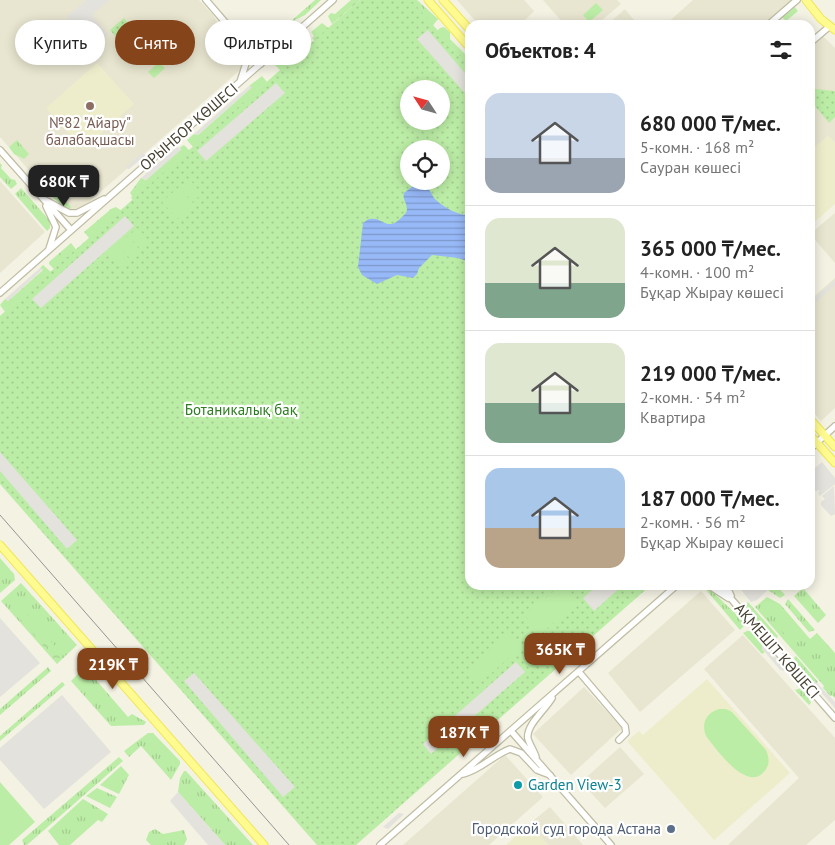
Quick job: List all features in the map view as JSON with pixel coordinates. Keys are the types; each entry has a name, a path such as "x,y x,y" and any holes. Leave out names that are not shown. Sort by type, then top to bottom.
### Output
{"main road":[{"path":"428,0 465,42"},
{"path":"443,0 465,24"},
{"path":"806,0 813,10 832,28"},
{"path":"815,425 835,447"},
{"path":"815,441 835,463"},
{"path":"0,545 264,845"}],"street":[{"path":"206,0 223,20"},
{"name":"ОРЫНБОР КӨШЕСІ","path":"311,20 333,0"},
{"path":"774,20 796,1"},
{"path":"815,39 832,28"},
{"path":"240,82 245,65"},
{"name":"ОРЫНБОР КӨШЕСІ","path":"0,293 260,65"},
{"path":"0,150 71,230"},
{"path":"41,198 69,213 76,213 110,197"},
{"path":"41,198 56,227 49,250"},
{"path":"817,443 835,426"},
{"path":"380,845 671,590"},
{"path":"716,590 734,602"},
{"name":"АҚМЕШІТ КӨШЕСІ","path":"723,590 835,718"},
{"path":"728,590 734,602"},
{"path":"579,672 626,726 626,733 619,740"},
{"path":"537,761 528,738 530,726 548,705 554,694"},
{"path":"511,731 611,845"},
{"path":"461,774 476,770 510,749 521,753 537,770 551,776"}],"shaded area":[{"path":"0,0 199,0 216,20 205,20 205,65 242,65 240,70 89,202 76,211 69,211 56,201 0,137"},
{"path":"86,0 109,0 92,15 96,20 70,20 67,17"},
{"path":"457,0 524,0 534,11 525,20 475,20"},
{"path":"543,0 617,0 621,4 602,20 561,20"},
{"path":"693,0 792,0 769,20 671,20"},
{"path":"625,9 634,20 613,20"},
{"path":"428,30 465,73 465,93 417,39"},
{"path":"823,36 835,48 835,143 828,136 815,147 815,43"},
{"name":"№82 \"Айару\" балабақшасы","path":"95,65 99,65 134,104 83,149 46,108"},
{"path":"276,83 285,93 206,161 197,151"},
{"path":"249,86 252,87 198,135 194,134"},
{"path":"828,136 835,143 835,204 815,222 815,147"},
{"path":"177,147 182,149 146,180 141,178"},
{"path":"142,153 146,155 129,169 125,168"},
{"path":"0,181 45,232 0,273"},
{"path":"835,213 835,263 815,240 815,230"},
{"path":"125,216 134,226 41,308 32,299"},
{"path":"40,268 43,269 8,301 5,299"},
{"path":"835,278 835,408 821,421 815,414 815,296"},
{"path":"835,280 835,285 815,303 815,298"},
{"path":"0,452 77,540 67,549 0,471"},
{"path":"822,462 835,478 835,484 820,496 818,493 820,490 815,491 815,468"},
{"path":"834,486 835,514 831,516 821,505 821,502 825,499 822,496"},
{"path":"592,590 617,590 594,611 583,598"},
{"path":"741,590 768,590 757,600 751,602"},
{"path":"701,591 735,630 640,712 608,673"},
{"path":"0,618 40,663 0,697"},
{"path":"743,635 835,738 835,820 806,845 728,845 799,778 704,669"},
{"path":"762,642 786,671 780,670 762,649"},
{"path":"516,662 525,672 431,754 423,744"},
{"path":"194,673 295,787 283,797 184,681"},
{"path":"707,679 790,773 714,840 627,741 639,731 643,735"},
{"path":"810,680 817,683 835,702 835,708"},
{"path":"584,687 622,728 571,775 533,734"},
{"path":"62,695 111,752 44,809 0,760 0,748"},
{"path":"620,747 644,774 605,808 581,782"},
{"path":"505,755 543,797 489,845 403,845"},
{"path":"178,792 225,845 208,845 170,801"},
{"path":"550,807 583,845 548,845 529,824"},
{"path":"399,813 404,814 388,829 383,827"},
{"path":"529,824 548,845 506,845"}],"green space":[{"path":"315,0 321,0 305,15 292,20"},
{"path":"351,0 360,0 332,24 328,16 331,13 335,14"},
{"name":"Ботаникалық бақ","path":"360,0 411,0 465,61 465,590 645,590 356,845 317,845 0,484 0,316 286,65 311,65 311,43"},
{"path":"411,0 417,0 438,19 431,28"},
{"path":"596,3 603,10 591,20 587,20 583,15"},
{"path":"793,5 798,11 787,20 781,16"},
{"path":"322,23 331,30 316,43 312,38 314,36 311,32"},
{"path":"115,26 115,36 110,30"},
{"path":"444,27 450,32 450,39 465,54 465,65 435,33"},
{"path":"156,65 162,65 165,68 154,78 148,72"},
{"path":"275,65 292,65 283,73"},
{"path":"262,76 267,82 193,147 187,140 194,134 198,135"},
{"path":"815,89 835,91 835,117 829,123 815,106"},
{"path":"17,140 29,154 24,159 14,154 9,147"},
{"path":"184,145 190,151 134,201 130,193 141,178 146,180"},
{"path":"0,163 2,165 1,168 17,184 11,189 0,177"},
{"path":"39,171 71,207 70,211 46,189 36,173"},
{"path":"191,181 202,194 195,200 183,187"},
{"path":"179,187 194,204 186,211 171,194"},
{"path":"21,188 50,221 50,228 47,231 15,194"},
{"path":"170,195 185,212 177,219 162,202"},
{"path":"116,207 122,211 90,239 84,232 111,209"},
{"path":"138,228 149,241 141,248 129,235"},
{"path":"128,236 139,249 131,257 119,244"},
{"path":"71,243 78,252 56,271 49,262"},
{"path":"118,245 129,259 121,266 109,253"},
{"path":"43,265 51,272 5,312 0,305 5,299 8,301 43,270 40,268"},
{"path":"0,558 14,574 15,580 0,593"},
{"path":"21,583 77,645 57,664 1,601"},
{"path":"555,590 565,590 576,603 541,634 525,616"},
{"path":"706,590 711,590 744,623 740,630"},
{"path":"768,590 780,590 785,595 780,598"},
{"path":"801,590 805,590 826,615 818,623 794,596"},
{"path":"767,597 780,604 810,639 817,633 835,653 835,698 832,695 830,696 823,688 824,686 755,607"},
{"path":"788,599 815,630 809,632 785,604"},
{"path":"748,602 778,636 777,638 767,632 745,607"},
{"path":"17,603 63,655 56,661 16,614 14,609"},
{"path":"785,616 797,630 788,638 776,624"},
{"path":"751,631 762,642 762,649 765,652 762,654 743,633"},
{"path":"508,634 520,648 477,686 465,672"},
{"path":"796,656 817,683 806,676 801,670 794,658"},
{"path":"89,663 93,671 91,674 128,717 132,714 146,722 144,725 111,726 71,681"},
{"path":"48,667 51,671 0,715 0,709"},
{"path":"62,682 65,685 0,741 0,736"},
{"path":"801,688 806,692 811,703 809,705 795,690"},
{"path":"719,709 726,709 732,712 766,750 768,764 759,776 751,777 733,768 706,736 704,723 711,713"},
{"path":"148,733 153,733 180,761 171,780 141,746 129,757 124,751"},
{"path":"119,757 123,761 27,845 24,845 22,840"},
{"path":"121,766 129,775 119,794 100,785"},
{"path":"184,771 253,845 225,845 178,792 180,778"},
{"path":"0,782 35,822 9,845 0,845"},
{"path":"97,788 117,797 110,808 86,796"},
{"path":"83,799 108,814 102,822 98,820 70,845 59,845 48,831"},
{"path":"155,829 163,834 184,830 187,839 184,845 151,845 146,840 149,832"}],"water":[{"path":"408,190 429,190 436,200 448,208 465,215 465,260 432,255 419,268 413,278 397,275 377,284 362,275 358,267 363,223 368,219 389,224 398,221 407,210 404,193"}],"tram line":[{"path":"0,515 289,845"}],"place":[{"name":"№82 \"Айару\" балабақшасы","path":"90,106"},
{"name":"Garden View-3","path":"518,785"},
{"name":"Городской суд города Астана","path":"671,829"}]}
